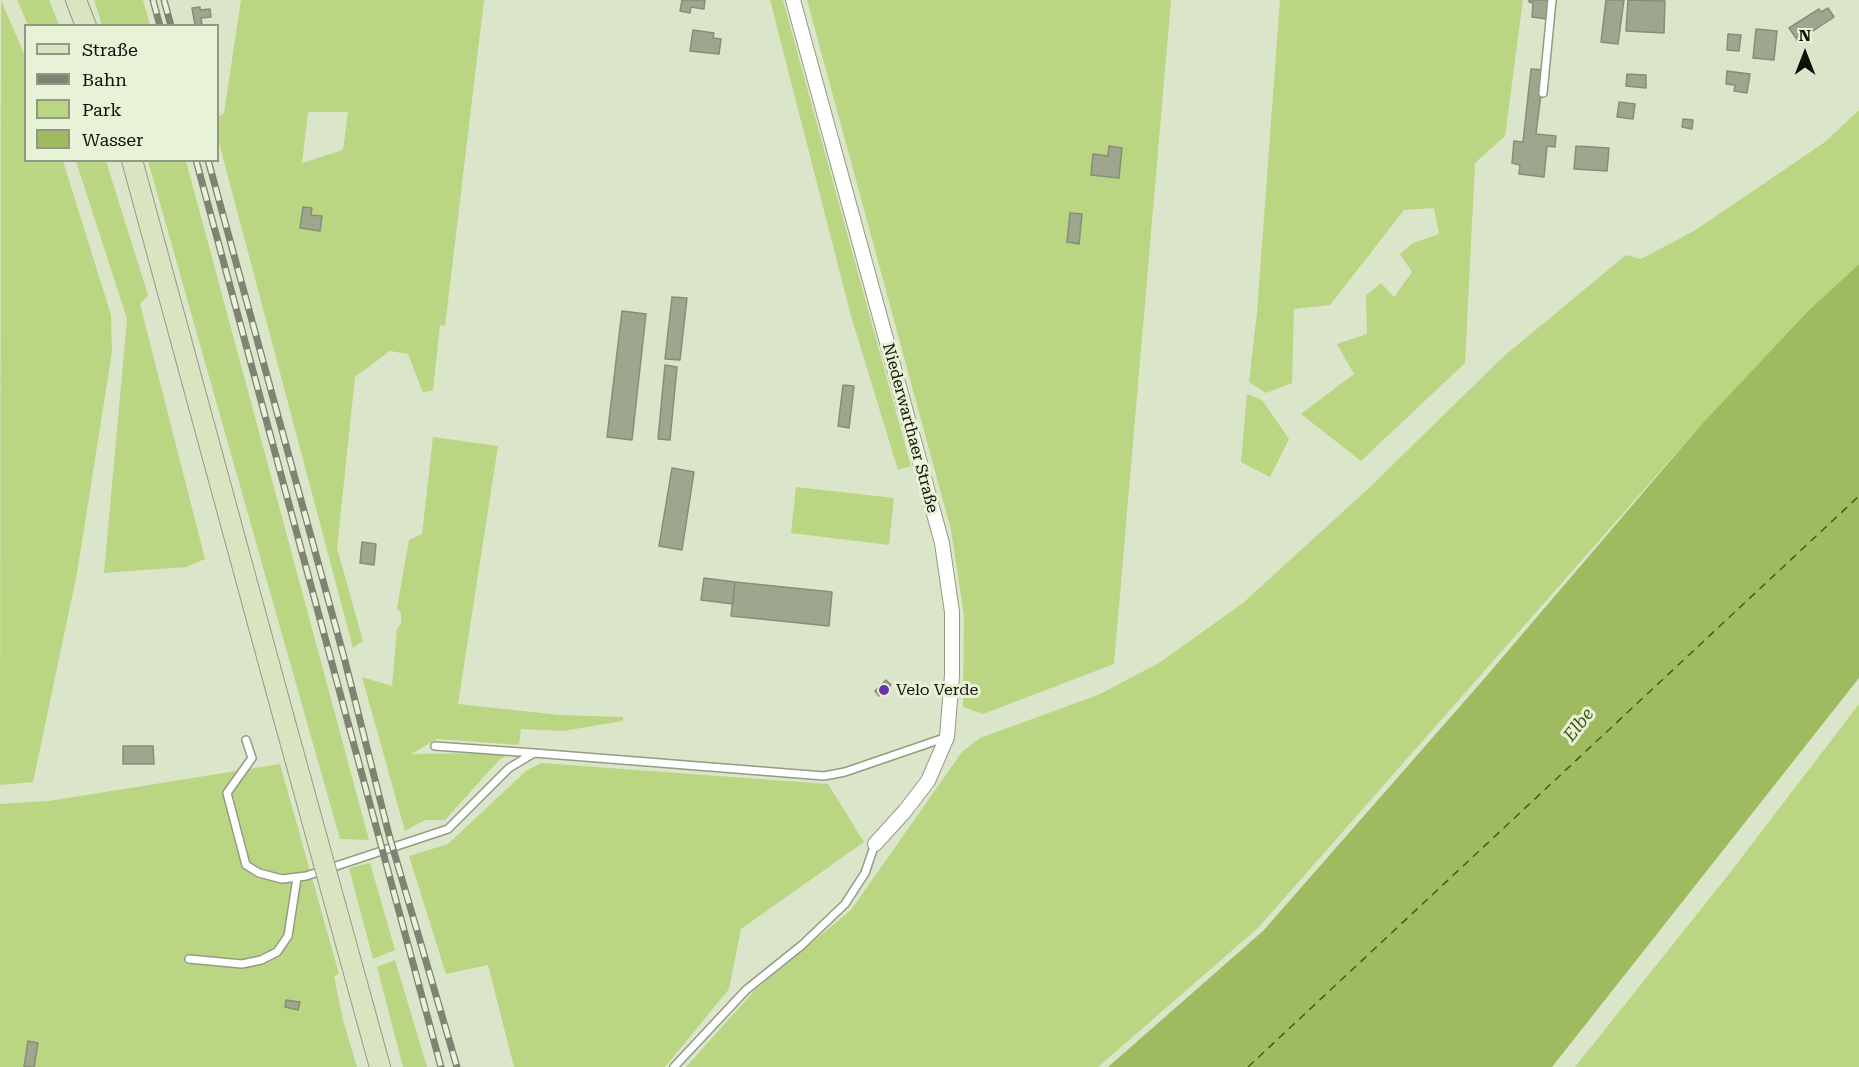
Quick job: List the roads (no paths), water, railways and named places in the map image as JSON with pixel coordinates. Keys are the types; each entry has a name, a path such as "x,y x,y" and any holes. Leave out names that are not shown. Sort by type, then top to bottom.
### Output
{"main road":[{"path":"76,0 85,24"},
{"path":"133,162 380,1067"}],"street":[{"name":"Niederwarthaer Straße","path":"793,0 942,543 953,632 947,737 928,781 905,812 875,844"}],"lane":[{"path":"1543,93 1552,0"},
{"path":"435,746 824,776 845,772 947,737"},
{"path":"246,740 252,758 227,793 246,865 259,873 282,879 297,878 404,846 448,829 502,774 534,753"},
{"path":"674,1067 746,990 802,945 845,904 865,873 875,844"},
{"path":"189,959 242,964 261,960 277,952 288,936 297,878"}],"water":[{"name":"Elbe","path":"1859,264 1859,678 1552,1067 1108,1067 1263,931 1484,679 1700,426 1807,312"}],"railway":[{"path":"153,0 159,24"},
{"path":"164,0 170,24"},
{"path":"197,162 441,1067"},
{"path":"209,162 345,661 389,835 457,1067"}],"place":[{"name":"Velo Verde","path":"884,690"}]}
